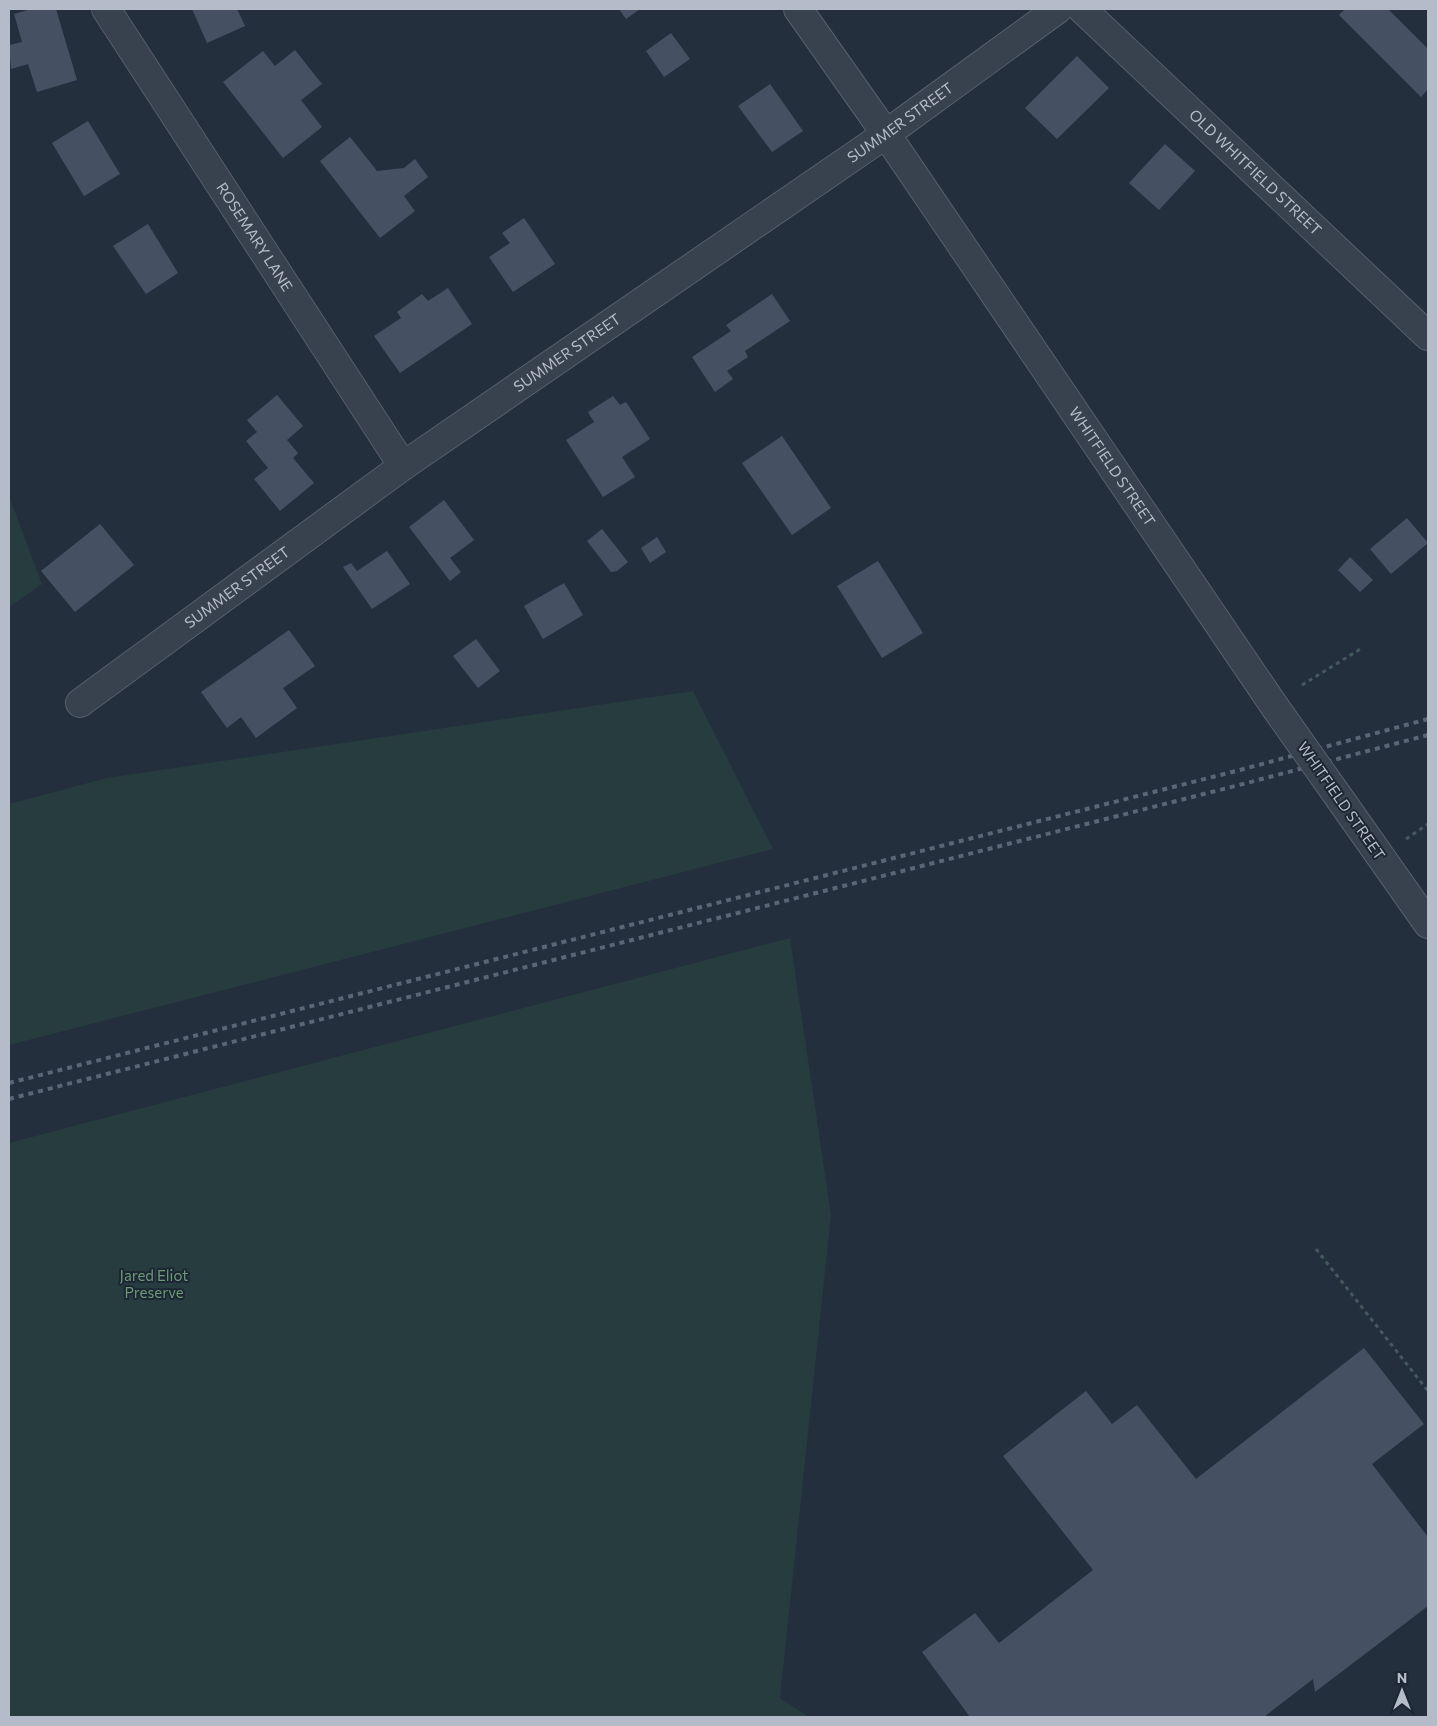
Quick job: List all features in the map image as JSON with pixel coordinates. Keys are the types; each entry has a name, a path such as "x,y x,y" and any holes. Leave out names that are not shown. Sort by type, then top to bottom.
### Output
{"street":[{"name":"ROSEMARY LANE","path":"106,9 403,466"},
{"name":"WHITFIELD STREET","path":"798,9 886,134 1275,707 1428,924"},
{"name":"SUMMER STREET","path":"80,703 403,466 886,134 1058,9"},
{"name":"OLD WHITFIELD STREET","path":"1082,9 1428,336"}],"path":[{"path":"1302,685 1362,648"},
{"path":"1412,834 1428,824"},
{"path":"1316,1248 1428,1391"}],"green space":[{"path":"9,496 42,584 9,607"},
{"path":"693,691 773,849 9,1045 9,804 107,778"},
{"name":"Jared Eliot Preserve","path":"790,938 831,1215 780,1698 809,1717 9,1717 9,1143"}],"building":[{"path":"31,9 56,9 77,80 37,92 28,64 11,69 9,45 22,42 14,14"},
{"path":"192,9 237,9 245,26 207,43"},
{"path":"619,9 640,9 626,19"},
{"path":"1345,9 1388,9 1428,49 1428,89 1421,97 1339,15"},
{"path":"671,33 690,59 664,77 646,51"},
{"path":"295,50 322,84 301,100 322,127 283,158 223,82 263,51 275,66"},
{"path":"1077,56 1109,88 1057,139 1025,108"},
{"path":"770,84 803,131 772,152 738,106"},
{"path":"88,121 120,174 84,196 52,143"},
{"path":"350,137 377,171 404,168 415,159 428,177 404,196 415,211 380,238 320,161"},
{"path":"1165,144 1195,171 1159,210 1129,183"},
{"path":"524,218 555,264 513,292 489,257 510,243 502,233"},
{"path":"148,224 178,273 146,294 113,246"},
{"path":"448,288 472,324 400,373 374,336 401,318 397,312 422,294 428,301"},
{"path":"772,294 790,321 745,351 748,357 727,371 733,379 715,392 692,357 731,331 726,325"},
{"path":"277,395 303,426 287,440 298,453 293,458 314,483 280,511 254,479 268,468 246,441 257,432 247,420"},
{"path":"613,396 620,405 626,402 650,439 622,457 635,477 603,497 566,440 594,422 588,412"},
{"path":"782,436 831,508 792,535 742,463"},
{"path":"444,500 474,540 450,558 461,572 450,581 409,527"},
{"path":"1407,518 1428,543 1391,574 1370,549"},
{"path":"100,524 134,565 75,612 41,571"},
{"path":"602,529 628,562 617,571 611,572 587,541"},
{"path":"657,537 666,552 650,563 641,548"},
{"path":"387,551 410,584 372,609 343,567 351,563 357,571"},
{"path":"1350,557 1373,580 1360,592 1338,570"},
{"path":"878,561 923,633 882,658 837,586"},
{"path":"564,583 583,615 543,639 524,606"},
{"path":"289,630 315,666 283,688 297,708 256,738 241,717 227,728 201,692"},
{"path":"476,639 500,671 478,688 453,656"},
{"path":"1364,1348 1424,1424 1372,1464 1428,1537 1428,1606 1315,1692 1313,1679 1264,1717 970,1717 922,1652 975,1613 999,1643 1093,1570 1003,1456 1086,1391 1112,1424 1137,1405 1196,1479"}],"railway":[{"path":"9,1083 1240,770 1428,719"},
{"path":"9,1099 1428,735"}]}
